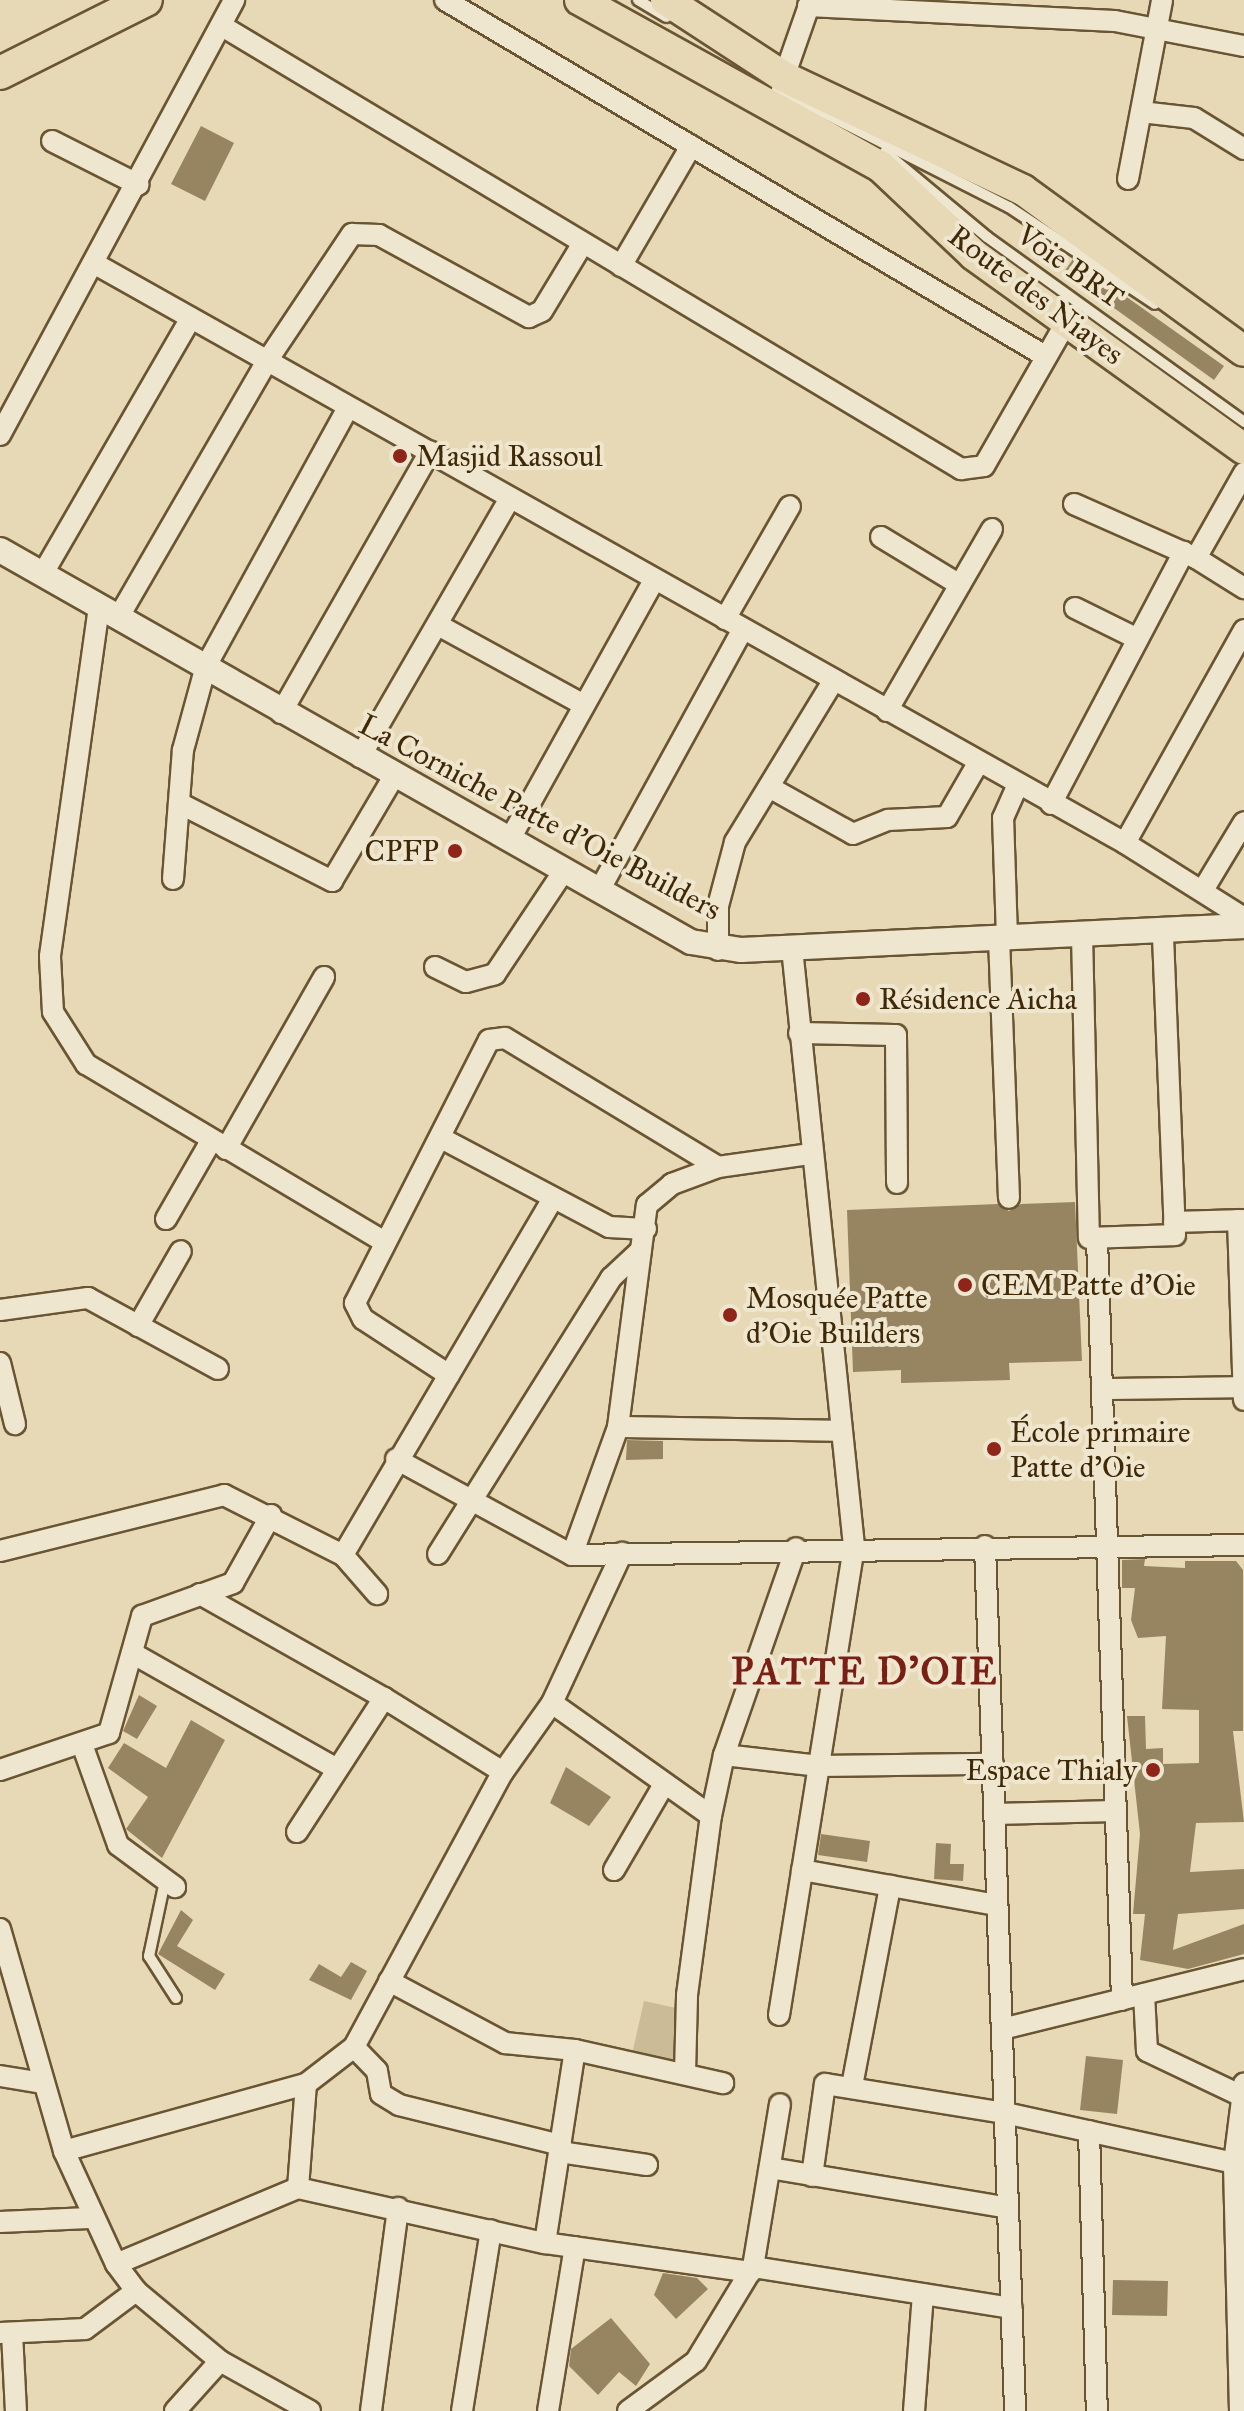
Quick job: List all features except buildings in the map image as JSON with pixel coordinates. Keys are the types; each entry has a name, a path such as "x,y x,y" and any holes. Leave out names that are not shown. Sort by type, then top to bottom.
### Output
{"highway":[{"path":"0,73 146,0"}],"main road":[{"name":"Route des Niayes","path":"580,0 880,166 974,255 1244,449"},
{"path":"666,0 788,87 1023,190 1244,351"}],"street":[{"path":"0,435 97,265 234,0"},
{"path":"445,0 1045,356"},
{"path":"1128,179 1162,0"},
{"path":"788,87 810,3 1155,27 1244,46"},
{"path":"222,26 961,469 984,466 1067,321"},
{"path":"1141,112 1194,118 1240,143"},
{"path":"52,141 139,185"},
{"path":"621,266 691,146"},
{"path":"383,1241 86,1064 53,1012 50,957 108,613 267,361 352,234 379,235 529,317 542,311 583,243"},
{"path":"97,265 834,680 977,765 1125,843 1244,918"},
{"path":"42,575 191,318"},
{"path":"173,879 190,716 206,666 348,408"},
{"path":"281,713 430,452"},
{"path":"1051,804 1138,639 1244,473"},
{"path":"360,757 510,498"},
{"path":"1074,504 1190,555 1244,588"},
{"path":"600,889 790,506"},
{"path":"887,711 992,529"},
{"path":"881,537 960,585"},
{"name":"La Corniche Patte d'Oie Builders","path":"0,550 206,666 281,713 565,869 665,929 718,950 1244,926"},
{"path":"510,839 654,580"},
{"path":"1075,608 1138,639"},
{"path":"438,625 584,705"},
{"path":"1125,843 1244,630"},
{"path":"718,950 725,868 769,787 834,680"},
{"path":"769,787 853,834 888,820 947,817 977,765"},
{"path":"179,803 332,881 394,776"},
{"path":"1009,1198 1003,818 1017,786"},
{"path":"1203,890 1244,822"},
{"path":"435,967 466,982 495,974 565,869"},
{"path":"1082,934 1089,1238 1175,1235 1163,930"},
{"path":"779,2015 854,1546 809,1154 792,948"},
{"path":"166,1219 218,1145 324,977"},
{"path":"799,1033 896,1035 897,1183"},
{"path":"449,1375 356,1312 383,1241 441,1138 489,1040 505,1038 718,1167"},
{"path":"441,1138 609,1227 646,1229"},
{"path":"572,1555 618,1427 647,1205 672,1184 718,1167 809,1154"},
{"path":"343,1555 396,1459 553,1198"},
{"path":"1174,1222 1241,1220 1244,1400"},
{"path":"1097,1238 1122,2000"},
{"path":"438,1554 611,1278 641,1250"},
{"path":"138,1326 181,1251"},
{"path":"0,1310 74,1294 218,1369"},
{"path":"0,1363 15,1424"},
{"path":"1102,1389 1244,1387"},
{"path":"618,1427 839,1431"},
{"path":"396,1459 572,1555 854,1546 1244,1545"},
{"path":"0,1551 224,1495 271,1515 343,1555 377,1594"},
{"path":"0,1770 83,1747 109,1733 117,1718 132,1653 151,1607 233,1583 271,1515"},
{"path":"985,1546 1015,2411"},
{"path":"685,2073 687,1995 711,1816 724,1755 796,1548"},
{"path":"64,2151 306,2084 354,2047 503,1772 552,1703 622,1553"},
{"path":"200,1594 384,1698 503,1772"},
{"path":"132,1653 335,1768"},
{"path":"297,1832 335,1768 384,1698"},
{"path":"552,1703 663,1786 711,1816"},
{"path":"83,1747 118,1845 170,1883"},
{"path":"724,1755 819,1766 993,1764"},
{"path":"614,1870 663,1786"},
{"path":"994,1814 1115,1811"},
{"path":"802,1870 997,1905"},
{"path":"852,2086 890,1886"},
{"path":"0,1929 64,2151 89,2218 116,2264 136,2291 220,2361 310,2411"},
{"path":"1002,2029 1244,1969"},
{"path":"389,1981 505,2043 575,2050 723,2083"},
{"path":"1144,1994 1147,2051 1242,2092 1234,2163 1240,2411"},
{"path":"354,2047 377,2071 381,2094 399,2105 560,2148 647,2165"},
{"path":"545,2243 575,2050"},
{"path":"0,2076 43,2083"},
{"path":"298,2188 306,2084"},
{"path":"812,2176 819,2089 852,2086 1005,2113 1234,2163"},
{"path":"628,2411 696,2361 752,2270 780,2104"},
{"path":"1089,2131 1097,2411"},
{"path":"770,2168 1008,2208"},
{"path":"116,2264 298,2188 545,2243 1012,2308"},
{"path":"371,2411 398,2208"},
{"path":"0,2222 89,2218"},
{"path":"462,2411 491,2230"},
{"path":"548,2411 575,2247"},
{"path":"16,2411 6,2333 85,2329 136,2291"},
{"path":"914,2411 923,2294"},
{"path":"175,2411 220,2361"}],"lane":[{"name":"Voie BRT","path":"607,0 788,87"},
{"name":"Voie BRT","path":"638,0 788,87 874,143 987,237 1244,422"},
{"name":"Voie BRT","path":"874,143 1009,207 1244,368"},
{"path":"170,1883 149,1956 176,1998"}],"shaded area":[{"path":"644,2001 685,2010 672,2069 631,2059"}],"place":[{"name":"Masjid Rassoul","path":"400,456"},
{"name":"CPFP","path":"455,851"},
{"name":"Résidence Aicha","path":"863,999"},
{"name":"CEM Patte d'Oie","path":"965,1285"},
{"name":"Mosquée Patte d'Oie Builders","path":"730,1315"},
{"name":"École primaire Patte d'Oie","path":"994,1449"},
{"name":"Espace Thialy","path":"1153,1770"}],"district":[{"name":"PATTE D'OIE","path":"865,1672"}]}
